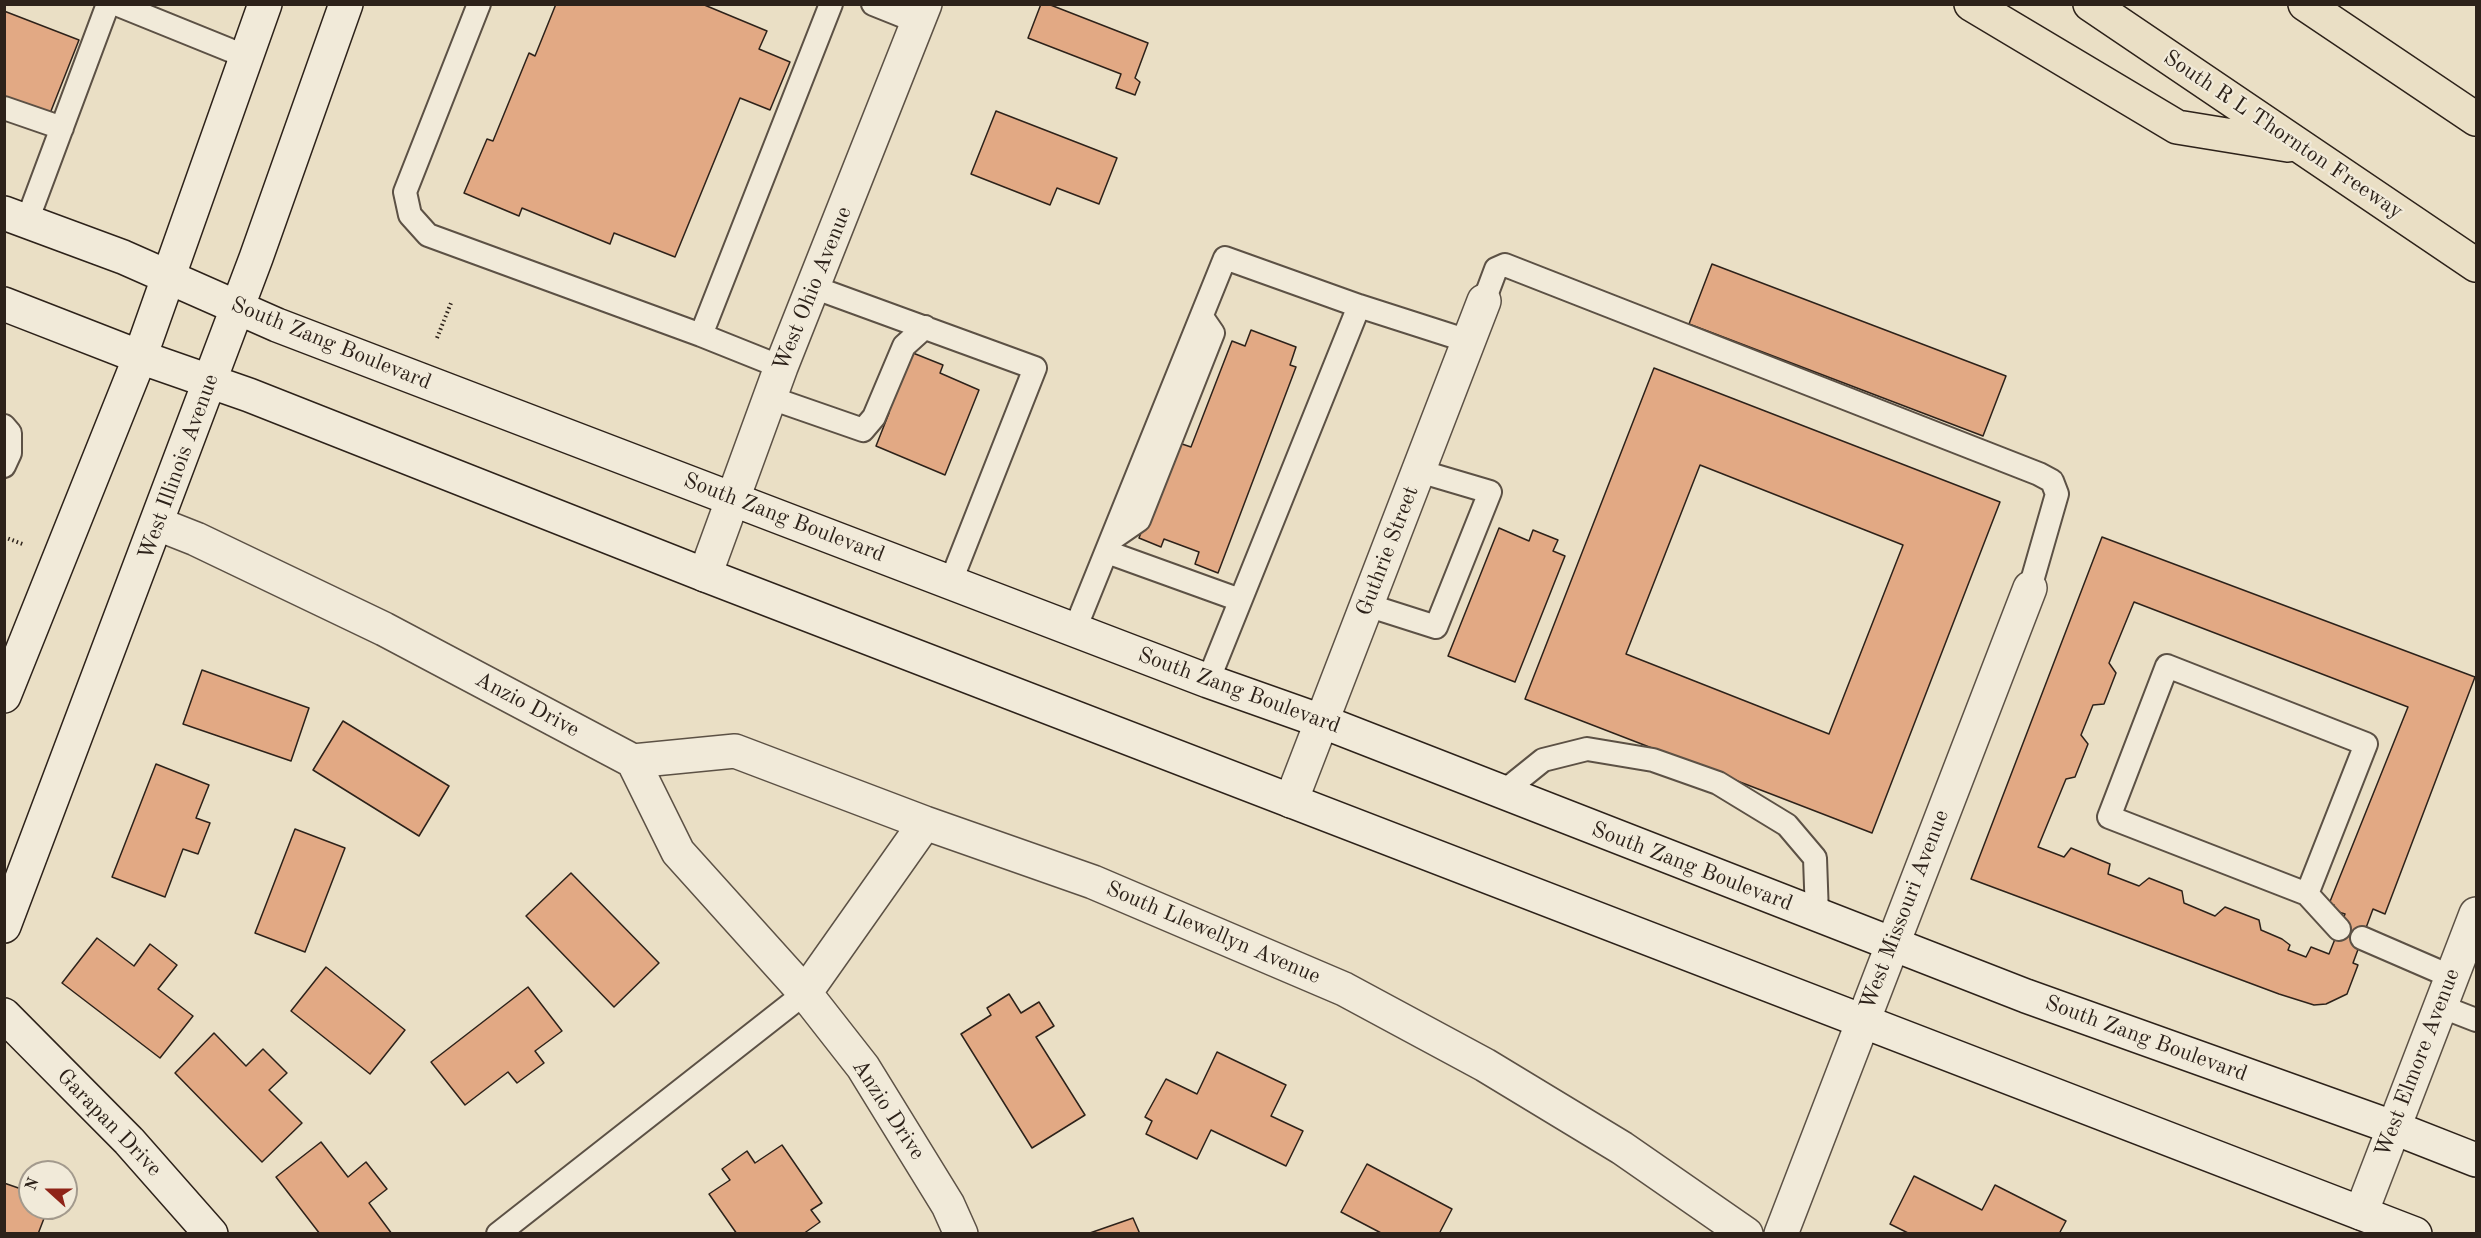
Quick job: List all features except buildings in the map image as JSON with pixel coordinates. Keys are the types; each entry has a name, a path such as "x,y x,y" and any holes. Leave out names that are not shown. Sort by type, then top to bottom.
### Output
{"highway":[{"path":"1971,4 2177,127 2300,147"},
{"name":"South R L Thornton Freeway","path":"2090,4 2476,265"},
{"path":"2305,4 2476,119"}],"street":[{"path":"4,696 140,357 265,4"},
{"name":"West Illinois Avenue","path":"4,926 158,524 346,4"},
{"name":"West Ohio Avenue","path":"705,575 781,367 921,14"},
{"name":"South Zang Boulevard","path":"16,217 123,257 288,329 1208,681 1321,722 2026,996 2392,1127 2476,1160"},
{"name":"Guthrie Street","path":"1291,801 1484,301"},
{"path":"4,304 140,357 211,381 705,575 2415,1233"},
{"name":"Anzio Drive","path":"158,524 196,539 384,628 633,761 678,852 805,993 863,1067 948,1204 961,1233"},
{"name":"West Missouri Avenue","path":"1781,1233 2030,588"},
{"name":"South Llewellyn Avenue","path":"633,761 735,751 925,823 1093,882 1344,989 1485,1065 1612,1142 1746,1233"},
{"path":"805,993 925,823"},
{"name":"West Elmore Avenue","path":"2361,1213 2392,1127 2476,914"},
{"name":"Garapan Drive","path":"4,1015 129,1141 211,1233"}],"lane":[{"path":"16,217 62,128 108,4"},
{"path":"116,4 247,57"},
{"path":"479,4 405,192 410,215 428,235 701,335 781,367"},
{"path":"701,335 831,4"},
{"path":"873,4 921,14"},
{"path":"4,108 62,128"},
{"path":"1075,629 1225,258 1468,342"},
{"path":"1484,301 1496,269 1505,266 2039,474 2052,481 2057,494 2030,588"},
{"path":"813,287 1035,368 951,581"},
{"path":"1208,681 1359,306"},
{"path":"771,398 863,430 874,417 904,346 924,327"},
{"path":"4,426 10,433 10,453 4,466"},
{"path":"1366,605 1436,627 1490,492 1419,471"},
{"path":"1110,545 1240,600"},
{"path":"2307,894 2366,744 2167,666 2109,817 2307,894 2339,929"},
{"path":"1502,793 1543,760 1587,749 1653,760 1718,783 1787,825 1815,858 1817,915"},
{"path":"2362,938 2446,992 2476,1020"},
{"path":"498,1233 805,993"}],"path":[{"path":"437,338 451,303"},
{"path":"4,537 26,545"}]}
